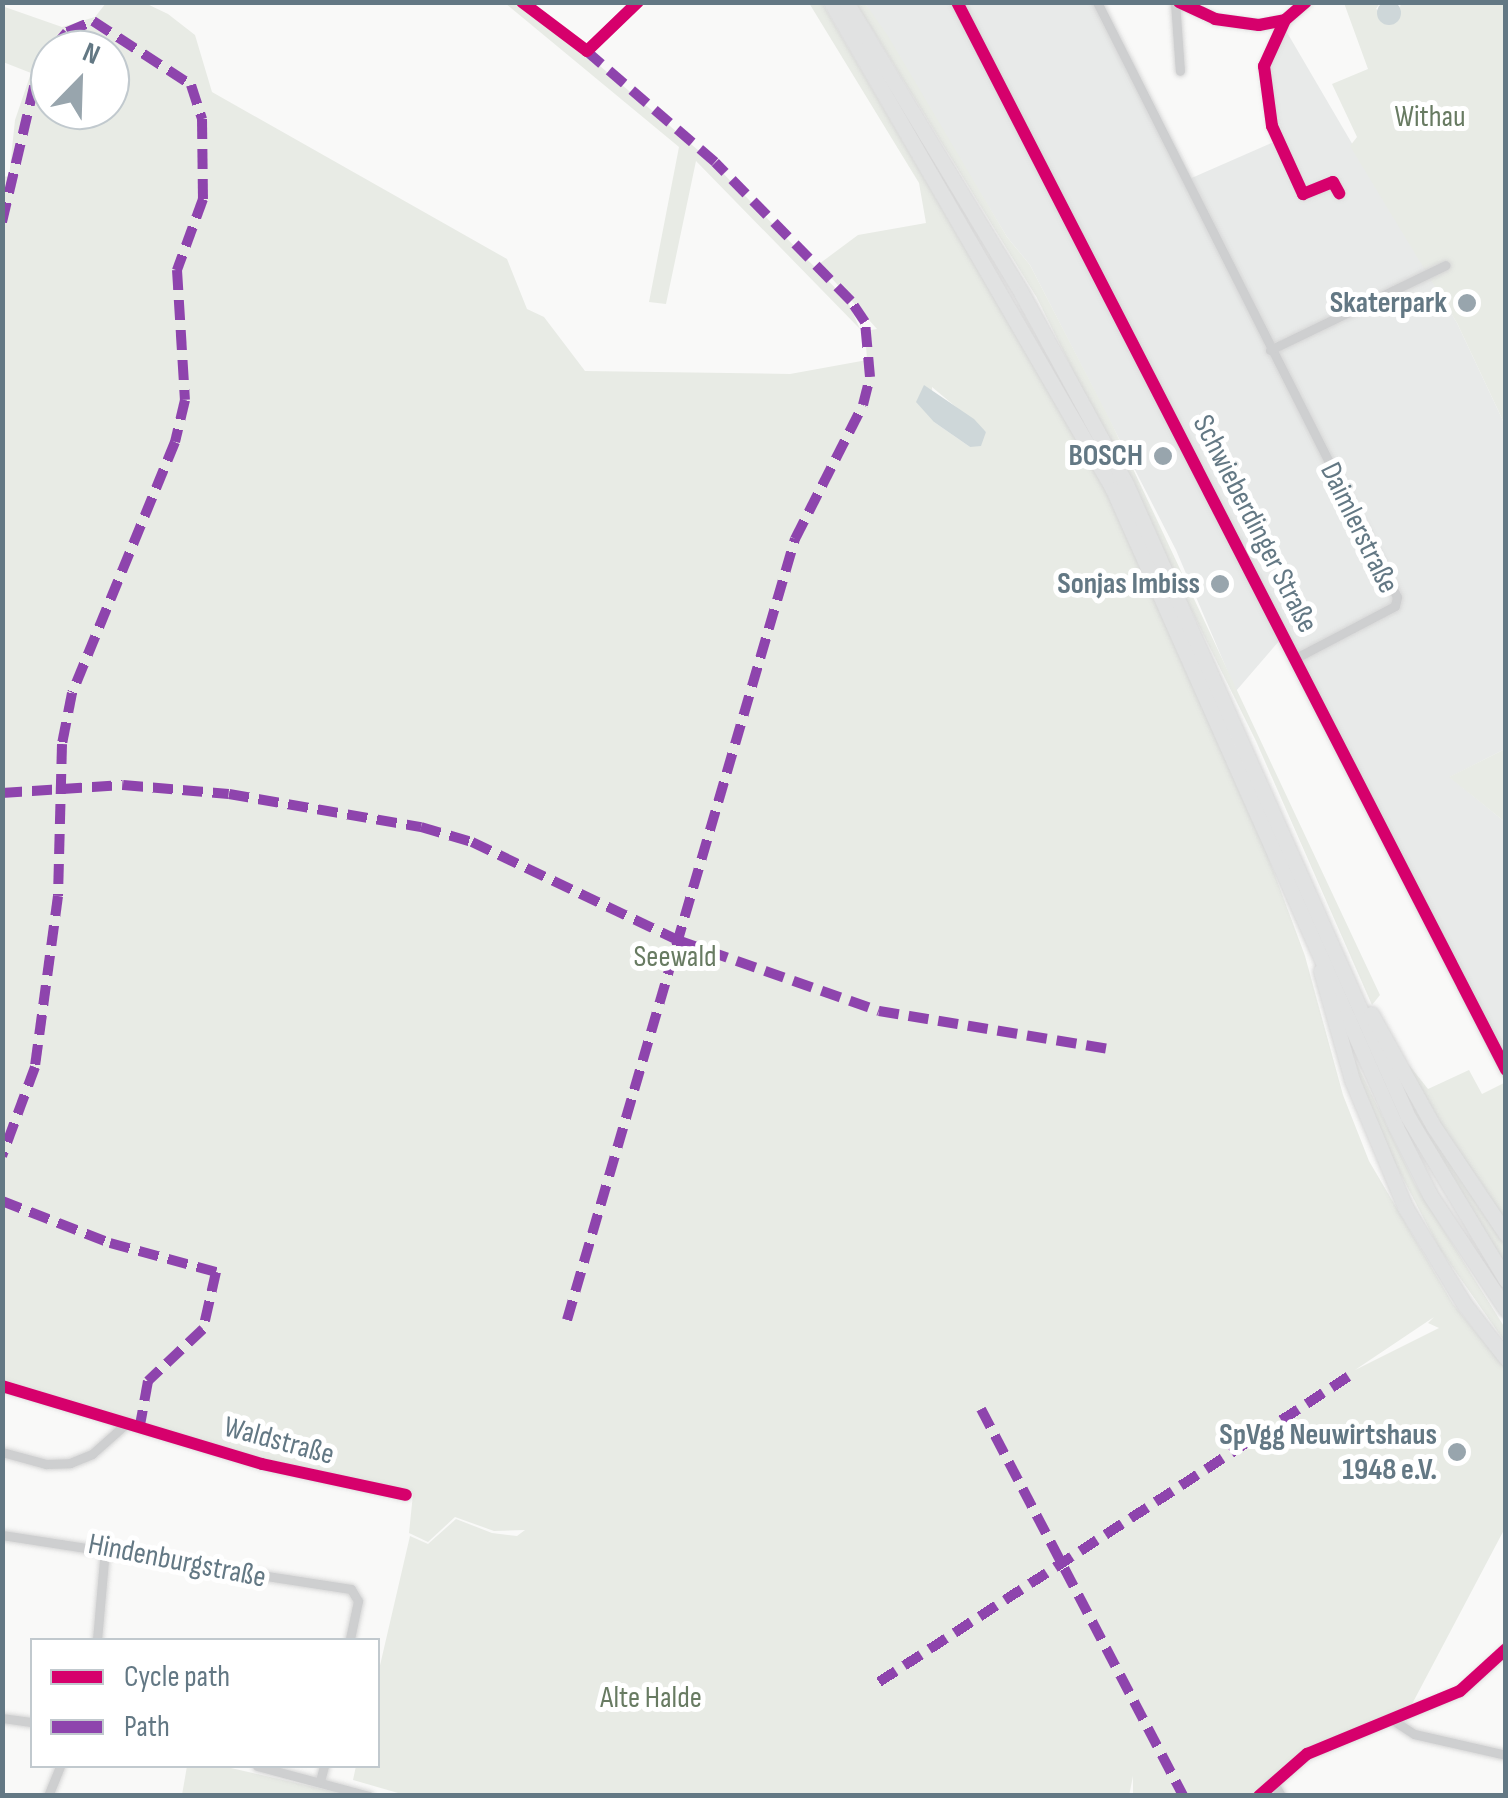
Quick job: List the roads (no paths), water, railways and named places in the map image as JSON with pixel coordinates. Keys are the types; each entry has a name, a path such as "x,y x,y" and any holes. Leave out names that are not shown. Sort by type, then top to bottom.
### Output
{"highway":[{"path":"831,2 1113,489 1430,1195 1506,1308"},
{"path":"846,2 1022,294 1126,484 1428,1157 1506,1280"},
{"path":"1324,928 1424,1111 1506,1234"},
{"path":"1320,957 1322,984 1352,1080 1395,1187 1446,1276 1506,1358"}],"street":[{"name":"Schwieberdinger Straße","path":"957,2 1506,1070"},
{"name":"Daimlerstraße","path":"1097,2 1397,597 1395,606 1296,658"},
{"path":"1180,71 1177,2 1240,25 1285,20"},
{"path":"1306,2 1285,20 1263,77 1272,126 1303,194 1332,182 1339,193"},
{"path":"1270,350 1446,265"},
{"name":"Waldstraße","path":"2,1386 292,1472 406,1495"},
{"path":"2,1452 46,1464 70,1462 92,1454 128,1422"},
{"name":"Hindenburgstraße","path":"2,1535 106,1548 157,1564 351,1589 358,1601 350,1638"},
{"path":"97,1638 106,1548"},
{"path":"1260,1796 1307,1754 1460,1690 1505,1650"},
{"path":"2,1718 30,1722"},
{"path":"1391,1718 1414,1734 1506,1755"},
{"path":"48,1796 59,1768"},
{"path":"265,1768 368,1796"},
{"path":"320,1781 323,1768"},
{"path":"1273,1782 1281,1796"}],"place":[{"name":"Skaterpark","path":"1467,303"},
{"name":"BOSCH","path":"1163,456"},
{"name":"Sonjas Imbiss","path":"1220,584"},
{"name":"SpVgg Neuwirtshaus 1948 e.V.","path":"1457,1452"}],"park label":[{"name":"Withau","path":"1430,117"},
{"name":"Seewald","path":"675,957"},
{"name":"Alte Halde","path":"651,1698"}]}
